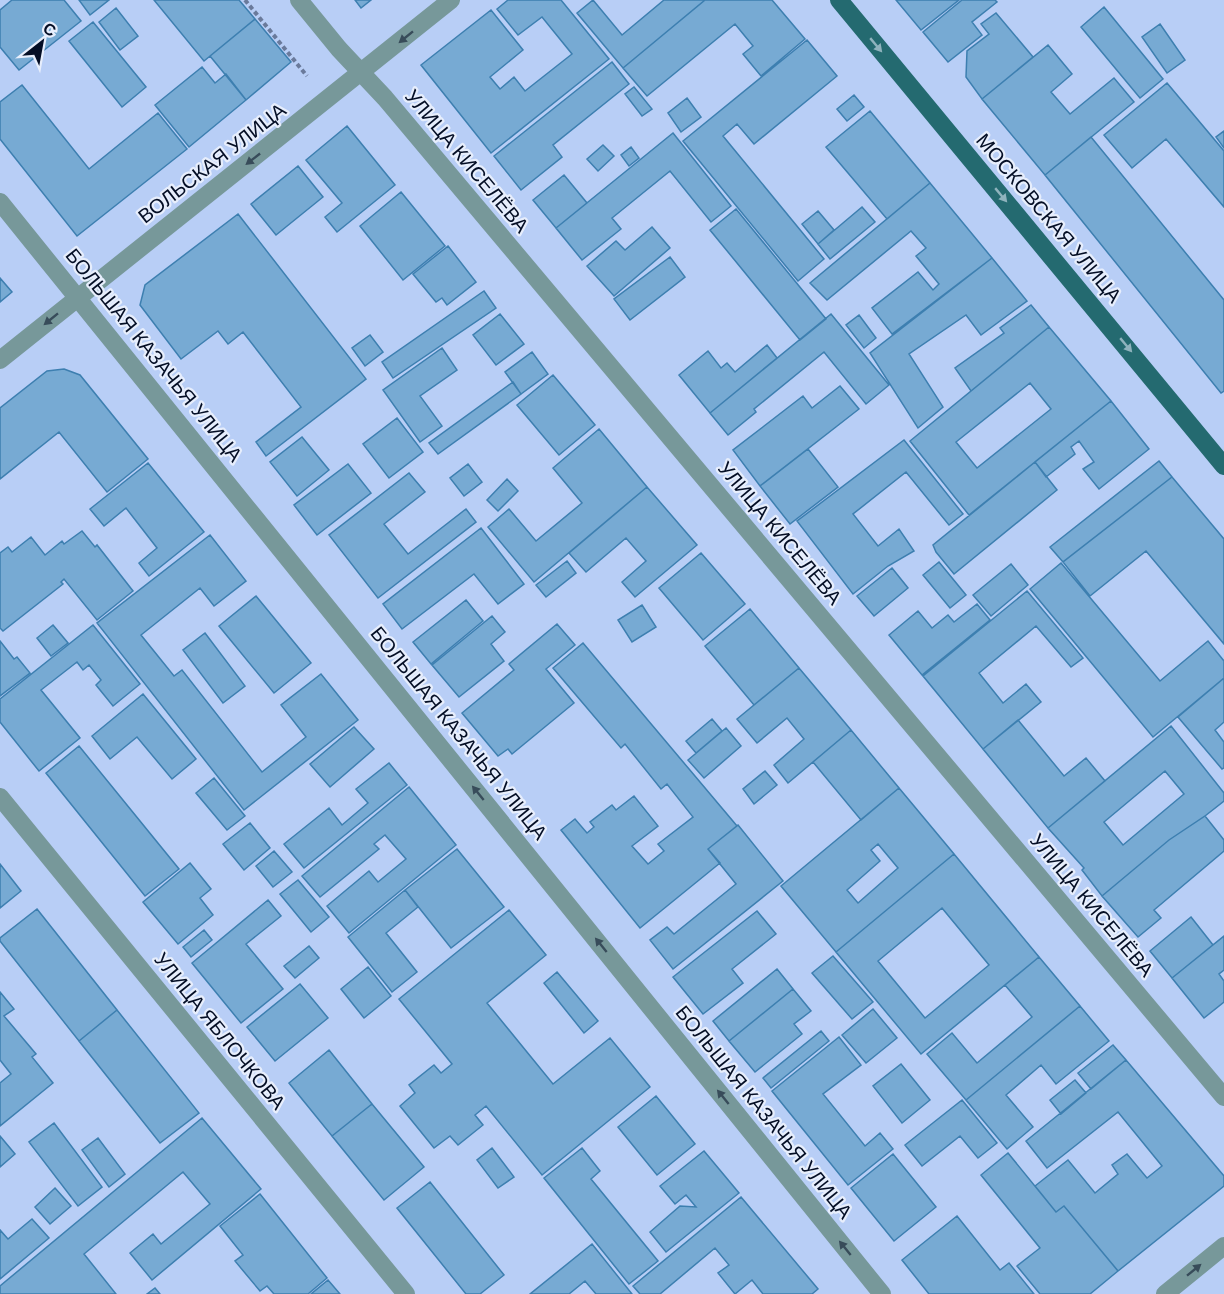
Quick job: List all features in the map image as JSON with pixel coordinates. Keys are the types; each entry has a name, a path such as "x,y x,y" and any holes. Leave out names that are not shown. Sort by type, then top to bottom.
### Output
{"main road":[{"name":"МОСКОВСКАЯ УЛИЦА","path":"839,0 1224,466"}],"street":[{"name":"УЛИЦА КИСЕЛЁВА","path":"299,0 1224,1097"},
{"name":"ВОЛЬСКАЯ УЛИЦА","path":"0,360 451,0"},
{"name":"БОЛЬШАЯ КАЗАЧЬЯ УЛИЦА","path":"0,202 882,1294"},
{"name":"УЛИЦА ЯБЛОЧКОВА","path":"0,797 406,1294"},
{"path":"1165,1294 1224,1246"}],"path":[{"path":"245,0 306,76"}],"building":[{"path":"12,0 64,0 81,21 19,70 0,47 0,10"},
{"path":"79,0 109,0 90,15"},
{"path":"154,0 239,0 255,19 204,61"},
{"path":"355,0 371,0 361,8"},
{"path":"508,0 561,0 609,59 491,153 421,65 491,10 523,50 490,77 500,89 514,77 525,91 572,54 542,17 518,35 497,9"},
{"path":"593,0 622,35 664,0 705,0 623,68 577,13"},
{"path":"705,0 772,0 805,39 761,76 743,54 753,46 735,24 647,96 623,68"},
{"path":"896,0 959,0 921,30"},
{"path":"962,0 995,0 997,2 972,22 982,35 948,62 923,32"},
{"path":"1104,7 1163,79 1140,98 1081,27"},
{"path":"116,8 138,36 120,50 99,22"},
{"path":"996,13 1033,57 982,99 966,77 967,51 989,34 981,24"},
{"path":"255,19 291,62 246,100 210,56"},
{"path":"93,22 146,87 122,107 69,41"},
{"path":"1160,24 1185,60 1167,73 1142,37"},
{"path":"807,40 837,76 754,144 737,124 723,136 824,259 798,281 683,141"},
{"path":"1048,45 1072,74 1051,92 1070,114 1114,78 1134,102 1045,175 982,99"},
{"path":"612,62 629,84 553,145 562,157 521,190 494,156"},
{"path":"202,67 215,83 226,74 246,100 189,147 155,105"},
{"path":"1167,83 1224,151 1224,207 1166,139 1132,168 1104,135"},
{"path":"22,85 89,169 158,113 187,149 77,236 0,139 0,102"},
{"path":"634,87 652,109 642,116 625,94"},
{"path":"854,95 864,107 847,121 837,109"},
{"path":"687,98 701,117 681,132 668,113"},
{"path":"870,111 930,183 887,219 826,147"},
{"path":"347,126 395,185 337,232 325,217 342,203 306,160"},
{"path":"1224,131 1224,148 1216,137"},
{"path":"673,133 731,206 711,222 670,171 612,218 621,229 582,260 556,228"},
{"path":"1091,137 1224,300 1224,391 1221,393 1045,175"},
{"path":"603,145 614,156 598,171 587,159"},
{"path":"631,147 639,158 629,166 621,155"},
{"path":"298,166 323,197 276,235 251,204"},
{"path":"564,175 587,203 556,228 533,200"},
{"path":"930,183 992,258 892,334 872,308 918,272 933,290 939,284 916,256 926,248 911,231 827,300 810,283"},
{"path":"401,192 445,246 403,280 360,226"},
{"path":"862,207 875,222 830,259 818,244"},
{"path":"736,209 826,319 800,340 710,230"},
{"path":"818,211 834,230 818,244 802,224"},
{"path":"238,214 366,379 266,456 256,442 301,407 243,332 228,344 218,331 181,359 140,305 145,285"},
{"path":"652,227 670,248 614,296 587,266 616,241 625,250"},
{"path":"448,246 476,282 447,305 442,298 436,302 413,274"},
{"path":"670,257 685,277 630,320 614,299"},
{"path":"992,258 1027,301 981,335 966,315 909,354 943,407 918,428 870,353"},
{"path":"0,278 12,292 0,302"},
{"path":"484,291 496,308 393,378 382,362"},
{"path":"1031,305 1049,327 971,391 955,368 1004,333 1000,328"},
{"path":"500,314 524,344 496,365 473,335"},
{"path":"831,314 889,385 866,404 824,352 754,409 756,412 728,435 710,413"},
{"path":"859,315 876,338 864,348 846,325"},
{"path":"1049,327 1111,401 969,515 910,441","holes":["1030,383 1051,409 977,468 956,442"]},
{"path":"370,335 383,352 365,366 352,348"},
{"path":"767,345 777,358 710,413 679,375 708,351 721,368 727,363 735,372"},
{"path":"442,348 457,370 420,396 442,426 420,442 383,390"},
{"path":"532,352 548,374 521,394 505,372"},
{"path":"64,369 80,375 148,459 107,492 59,432 0,479 0,408 47,371"},
{"path":"553,375 595,425 559,455 517,405"},
{"path":"513,382 521,394 438,454 429,443"},
{"path":"840,386 859,409 760,486 733,450 803,396 812,408"},
{"path":"1111,401 1149,449 1099,489 1083,469 1094,462 1079,441 1071,447 1075,454 1046,477 1035,462"},
{"path":"397,418 423,452 389,478 363,444"},
{"path":"599,429 647,487 534,582 488,527 509,509 536,541 582,503 553,468"},
{"path":"302,437 329,470 297,496 270,462"},
{"path":"904,440 963,514 949,525 906,472 853,514 878,546 899,529 914,551 888,566 853,594 797,521"},
{"path":"808,449 838,487 790,524 760,486"},
{"path":"1159,461 1172,477 1063,562 1050,547"},
{"path":"1035,462 1057,490 954,574 933,545"},
{"path":"148,463 204,532 149,576 139,563 157,548 126,508 104,526 90,509"},
{"path":"348,464 371,493 317,535 294,505"},
{"path":"468,464 482,482 464,496 450,478"},
{"path":"409,473 425,492 384,524 408,554 466,509 476,522 378,598 329,535"},
{"path":"1172,477 1224,539 1224,644 1146,551 1090,596 1063,562"},
{"path":"507,479 518,491 498,511 487,500"},
{"path":"647,487 697,545 635,597 622,582 646,561 626,538 586,572 569,553"},
{"path":"481,528 524,584 498,604 474,574 402,629 383,604"},
{"path":"82,531 95,547 97,545 133,591 97,620 64,579 61,582 63,584 3,631 0,628 0,553 8,547 12,552 31,537 45,555 62,541 64,544"},
{"path":"210,535 246,581 214,606 200,588 141,635 174,676 182,670 262,772 306,737 281,705 321,674 358,720 244,810 97,623"},
{"path":"701,553 745,604 703,640 659,588"},
{"path":"567,561 576,573 546,597 536,585"},
{"path":"939,562 966,595 950,608 923,575"},
{"path":"1061,563 1160,681 1208,641 1224,661 1224,678 1153,737 1030,589"},
{"path":"1011,564 1028,585 991,616 973,595"},
{"path":"892,568 908,588 874,616 857,596"},
{"path":"1027,591 1083,658 1071,667 1036,626 979,673 1003,703 1026,684 1041,702 983,749 923,676"},
{"path":"256,596 311,663 274,693 219,626"},
{"path":"466,600 483,621 431,664 413,642"},
{"path":"977,604 990,620 922,675 889,635 918,611 932,628 948,615 954,622"},
{"path":"642,605 656,627 632,642 618,620"},
{"path":"750,609 799,668 754,705 705,646"},
{"path":"492,616 505,632 491,644 504,661 459,697 432,665"},
{"path":"557,624 575,645 546,669 574,703 512,754 508,749 498,756 462,713 514,670 509,664"},
{"path":"53,625 68,643 51,656 37,638"},
{"path":"93,625 140,684 113,706 96,685 101,680 89,665 83,670 77,662 41,690 80,738 39,771 0,722 0,699"},
{"path":"205,633 245,686 223,703 183,650"},
{"path":"0,641 14,659 17,657 30,673 0,696"},
{"path":"583,643 737,826 708,849 720,863 640,928 561,830 575,819 587,833 594,827 590,822 612,805 616,810 634,796 658,826 632,846 648,864 664,851 658,844 693,817 667,784 661,789 625,744 621,748 553,668"},
{"path":"799,668 851,730 788,783 774,765 804,739 787,718 757,743 737,719"},
{"path":"1224,678 1224,722 1215,730 1224,742 1224,768 1222,769 1178,717"},
{"path":"143,694 196,759 172,779 137,737 110,759 92,736"},
{"path":"712,719 722,731 696,753 686,741"},
{"path":"1018,720 1064,776 1086,758 1105,781 1048,828 983,749"},
{"path":"1171,726 1224,793 1224,801 1169,840 1102,896 1082,870 1084,868 1048,828","holes":["1165,771 1184,794 1123,845 1104,822"]},
{"path":"354,727 374,749 330,787 310,764"},
{"path":"726,728 741,746 704,778 688,760"},
{"path":"851,730 899,788 861,820 813,762"},
{"path":"79,746 179,869 145,896 46,773"},
{"path":"389,763 407,785 304,868 284,844 329,808 342,825 368,803 356,789"},
{"path":"765,771 777,785 754,804 743,789"},
{"path":"214,778 245,816 227,830 196,793"},
{"path":"409,787 456,845 349,933 327,906 369,871 378,882 406,859 385,835 374,844 379,849 320,897 302,876"},
{"path":"899,788 954,854 836,952 781,886","holes":["878,844 898,868 858,903 847,890 880,861 871,850"]},
{"path":"1205,816 1224,840 1224,851 1154,910 1161,918 1138,937 1102,896 1169,840"},
{"path":"250,823 270,848 244,870 223,844"},
{"path":"738,825 783,881 673,969 650,940 667,927 674,934 736,884 708,849"},
{"path":"457,849 504,907 451,948 405,890"},
{"path":"274,851 292,872 273,887 256,866"},
{"path":"954,854 1039,957 921,1054 836,952","holes":["942,908 989,965 925,1018 878,961"]},
{"path":"190,863 211,889 200,898 213,915 178,944 143,902"},
{"path":"0,864 21,891 0,908"},
{"path":"298,880 329,917 311,932 280,894"},
{"path":"405,890 418,907 386,933 417,972 392,992 348,937"},
{"path":"268,900 281,916 246,944 283,989 241,1023 192,963"},
{"path":"37,909 117,1010 79,1041 0,941 0,938"},
{"path":"509,910 546,955 487,1003 553,1084 610,1038 650,1087 542,1175 486,1106 475,1115 483,1125 458,1145 450,1136 434,1148 400,1106 415,1093 409,1085 434,1065 441,1073 452,1064 399,999"},
{"path":"757,911 776,934 732,969 743,983 703,1014 673,977"},
{"path":"1191,917 1213,945 1172,978 1150,951"},
{"path":"204,930 212,940 191,957 183,947"},
{"path":"1224,936 1224,970 1219,974 1224,981 1224,1002 1204,1018 1172,978"},
{"path":"309,946 319,958 295,978 284,966"},
{"path":"833,956 873,1002 852,1019 812,973"},
{"path":"1039,957 1080,1006 966,1100 927,1054 952,1033 977,1063 1032,1017 1005,985"},
{"path":"368,967 391,996 364,1018 341,989"},
{"path":"777,969 793,989 729,1041 713,1021"},
{"path":"557,972 598,1021 584,1033 544,983"},
{"path":"300,984 328,1018 275,1061 247,1027"},
{"path":"793,989 811,1011 794,1024 802,1034 755,1072 729,1041"},
{"path":"0,992 14,1009 4,1016 36,1054 32,1057 53,1083 0,1126 0,1083 11,1074 0,1060"},
{"path":"1080,1006 1109,1041 1056,1084 1041,1065 1006,1095 1033,1127 1007,1149 966,1100"},
{"path":"873,1009 897,1038 866,1063 842,1035"},
{"path":"117,1010 199,1113 160,1143 79,1041"},
{"path":"821,1031 829,1041 771,1088 763,1078"},
{"path":"839,1037 861,1065 823,1094 865,1146 880,1133 893,1149 848,1185 772,1091"},
{"path":"1113,1045 1126,1060 1091,1089 1078,1073"},
{"path":"329,1050 372,1104 332,1136 289,1083"},
{"path":"1126,1060 1224,1176 1224,1186 1118,1271 1064,1206 1056,1212 1035,1186 1068,1160 1095,1193 1118,1174 1112,1165 1127,1154 1147,1178 1162,1166 1118,1112 1047,1168 1026,1141"},
{"path":"901,1064 930,1100 902,1123 873,1086"},
{"path":"1075,1080 1086,1093 1061,1114 1050,1100"},
{"path":"656,1096 695,1144 657,1175 618,1127"},
{"path":"962,1100 997,1143 978,1158 960,1136 922,1166 905,1145"},
{"path":"372,1104 424,1167 384,1200 332,1136"},
{"path":"202,1118 261,1189 152,1280 130,1253 153,1234 161,1244 210,1204 183,1172 84,1254 116,1294 0,1294 0,1286"},
{"path":"54,1123 102,1187 78,1206 29,1142"},
{"path":"0,1136 15,1154 0,1167"},
{"path":"98,1138 125,1174 109,1187 82,1150"},
{"path":"492,1148 514,1177 498,1188 477,1160"},
{"path":"582,1148 600,1171 591,1179 658,1261 629,1284 544,1178"},
{"path":"704,1151 739,1193 666,1252 650,1232 680,1206 696,1207 686,1195 675,1204 660,1186"},
{"path":"1008,1153 1056,1212 1064,1206 1118,1271 1090,1294 1040,1294 1017,1266 1040,1248 981,1175"},
{"path":"893,1154 936,1207 894,1241 851,1188"},
{"path":"430,1182 504,1275 480,1294 466,1294 397,1208"},
{"path":"55,1188 71,1206 50,1224 35,1207"},
{"path":"260,1194 327,1278 308,1294 274,1294 267,1286 260,1291 235,1261 243,1255 220,1226"},
{"path":"741,1197 818,1289 812,1294 763,1294 752,1280 735,1294 718,1273 729,1265 715,1248 660,1294 640,1294 633,1286"},
{"path":"957,1216 1000,1270 1009,1263 1034,1294 929,1294 902,1260"},
{"path":"32,1219 49,1238 0,1279 0,1230 8,1239"},
{"path":"592,1244 632,1294 596,1294 585,1281 569,1294 530,1294"},
{"path":"328,1280 340,1294 311,1294"},
{"path":"155,1288 160,1294 147,1294"}]}
